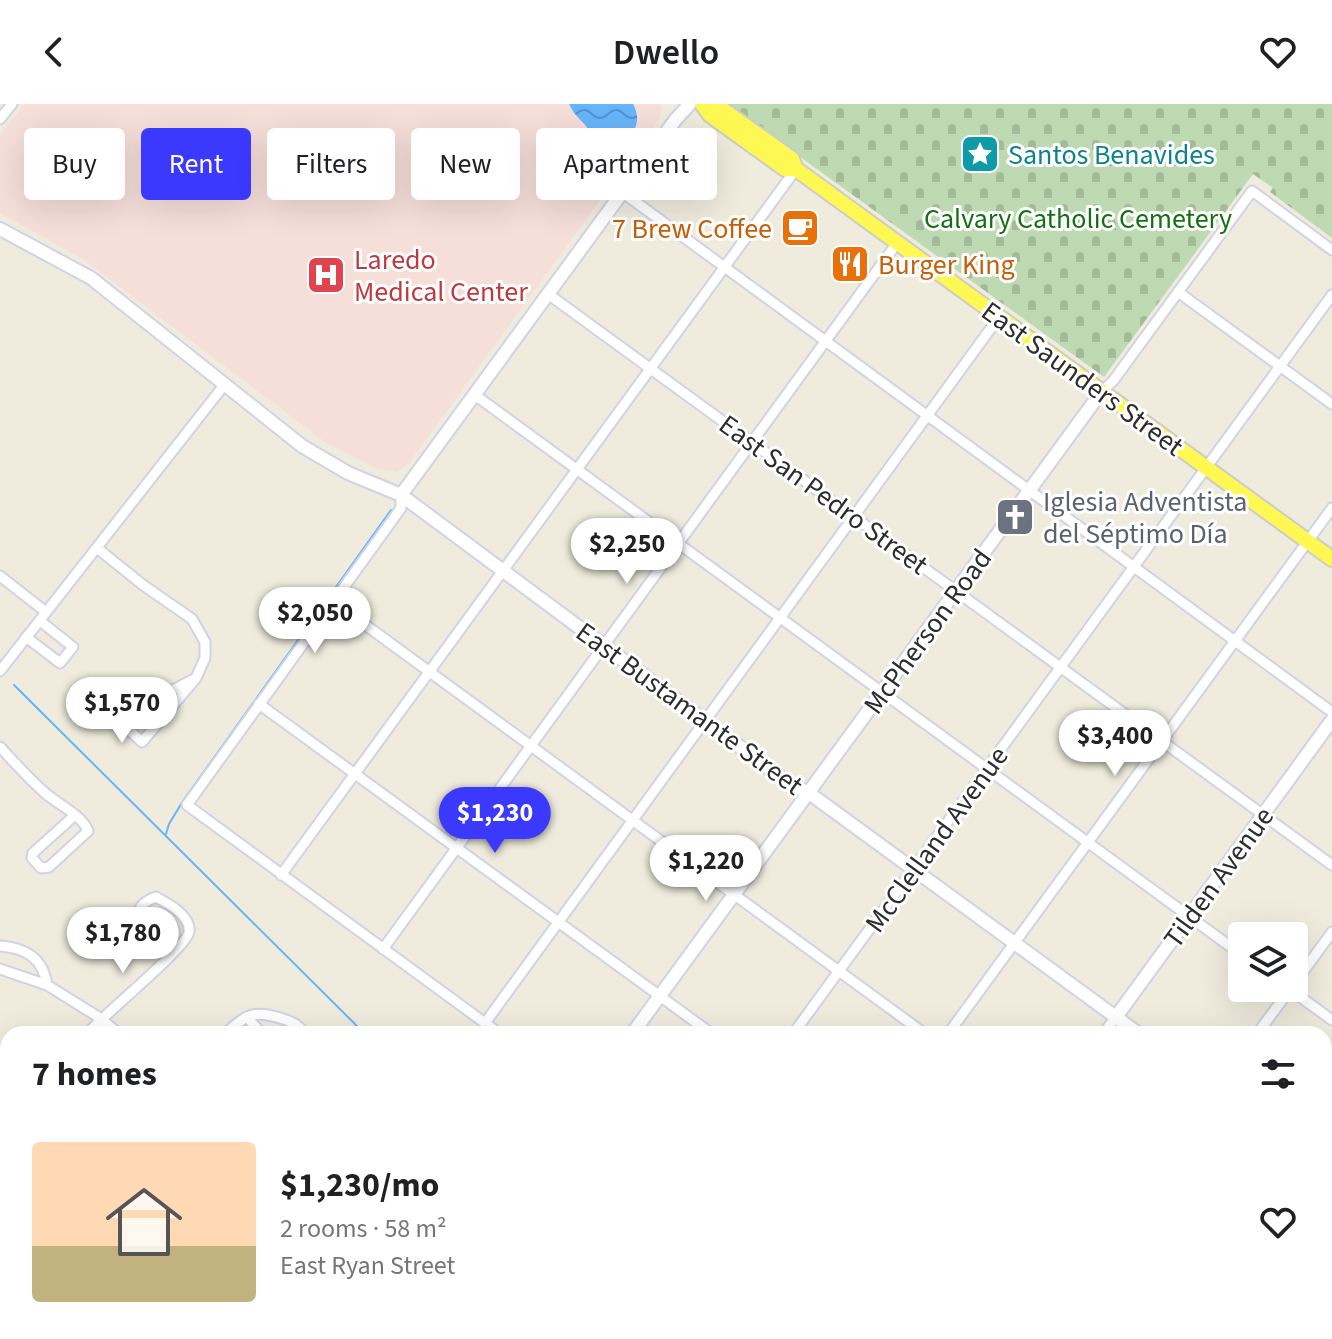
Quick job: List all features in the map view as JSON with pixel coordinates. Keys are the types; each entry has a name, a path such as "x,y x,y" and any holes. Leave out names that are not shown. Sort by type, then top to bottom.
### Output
{"main road":[{"name":"East Saunders Street","path":"702,104 710,115 785,169 796,169"},
{"name":"East Saunders Street","path":"715,104 792,159 796,169 1332,559"}],"street":[{"path":"0,119 12,104"},
{"path":"669,128 690,104"},
{"path":"281,875 796,169"},
{"name":"McPherson Road","path":"638,1026 1252,191 1332,250"},
{"path":"489,1026 187,805 401,508 401,495 616,200"},
{"path":"633,200 1332,712"},
{"name":"East Bustamante Street","path":"0,229 91,278 323,460 401,495 790,784 809,793 1128,1026"},
{"path":"383,949 897,243"},
{"path":"1178,292 1332,404"},
{"name":"East San Pedro Street","path":"548,294 1332,865"},
{"name":"McClelland Avenue","path":"799,1026 1332,295"},
{"path":"485,1023 999,317"},
{"path":"0,671 225,384"},
{"path":"475,395 1228,945"},
{"path":"954,1026 1332,508"},
{"path":"97,548 192,619 205,642 205,658 196,678 142,742 128,729 150,702 196,678"},
{"path":"0,576 73,647 60,663 26,637"},
{"path":"334,602 914,1026"},
{"path":"259,704 701,1026"},
{"name":"Tilden Avenue","path":"1109,1026 1332,720"},
{"path":"0,747 44,792 86,824 88,831 49,867 41,868 32,858 33,853 74,816"},
{"path":"94,1026 100,1018 169,957 184,943 189,932 187,922 172,906 156,897 147,900 137,917 138,923 169,957"},
{"path":"1308,964 1332,932"},
{"path":"0,946 20,949 35,957 45,970 47,985"},
{"path":"0,969 47,985 110,1026"},
{"path":"1308,1001 1332,1020"},
{"path":"1263,1026 1280,1002"},
{"path":"235,1026 247,1017 264,1012 298,1026"},
{"path":"247,1017 255,1026"}],"shaded area":[{"name":"Laredo Medical Center","path":"25,104 661,104 662,108 652,128 536,128 536,200 600,200 409,463 397,472 378,469 325,442 83,259 0,213 0,135"}],"green space":[{"name":"Calvary Catholic Cemetery","path":"727,104 1332,104 1332,238 1270,192 1273,188 1253,174 1104,377"}],"water":[{"path":"569,104 633,104 637,121 635,128 587,128"}],"waterway":[{"path":"166,834 183,801 391,510"},
{"path":"14,685 357,1026"}],"place":[{"name":"Santos Benavides","path":"980,154"},
{"name":"7 Brew Coffee","path":"800,228"},
{"name":"Burger King","path":"850,264"},
{"name":"Laredo Medical Center","path":"326,275"},
{"name":"Iglesia Adventista del Séptimo Día","path":"1015,517"}]}
